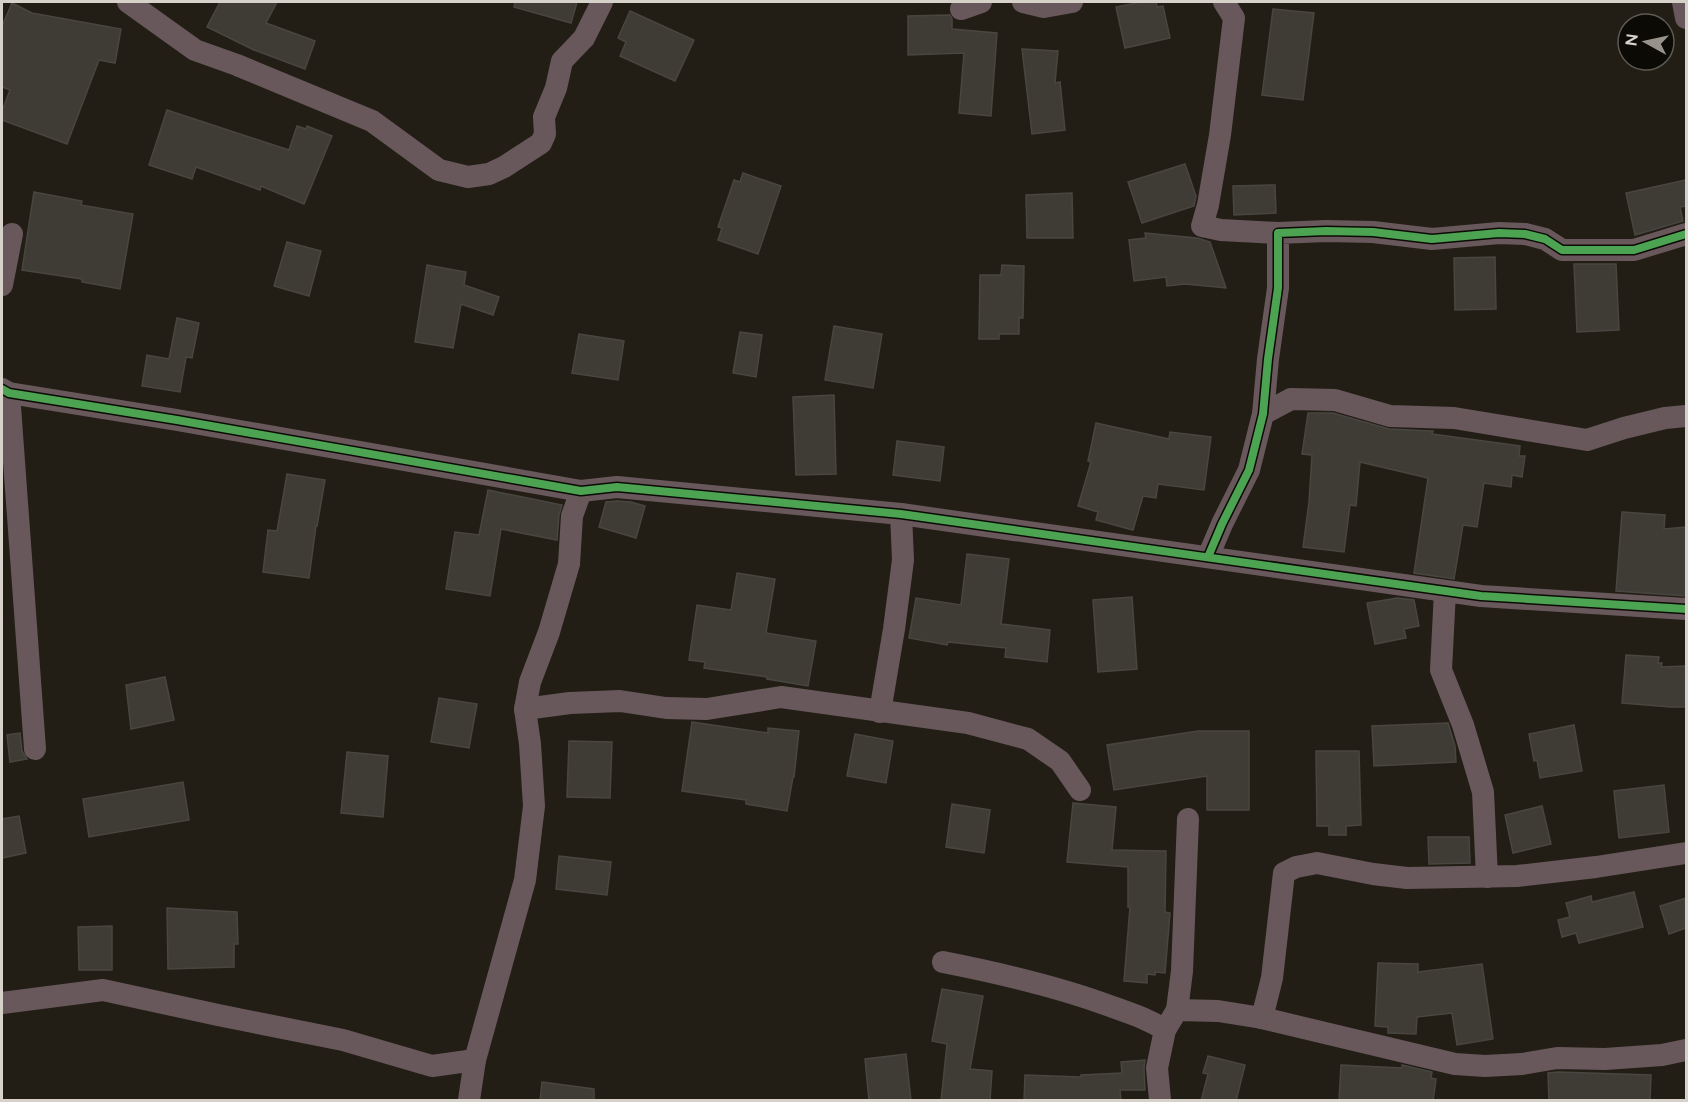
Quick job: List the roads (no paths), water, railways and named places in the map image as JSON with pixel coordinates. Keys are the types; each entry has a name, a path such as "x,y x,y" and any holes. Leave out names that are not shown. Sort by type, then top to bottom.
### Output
{"street":[{"path":"128,2 195,50 372,121 439,170 468,177 489,174 541,143 545,134 544,117 556,88 562,61 584,38 602,2"},
{"path":"1023,2 1044,7 1072,2"},
{"path":"1224,2 1234,18 1220,135 1208,205 1202,226 1221,230 1278,233 1373,232 1432,239 1499,233 1525,234 1545,239 1562,250 1634,250 1686,234"},
{"path":"1683,2 1686,18"},
{"path":"1208,557 1249,470 1263,414 1278,288 1278,233"},
{"path":"2,285 12,234"},
{"path":"35,749 5,391 581,491 617,487 901,514 1481,596 1686,609"},
{"path":"1263,414 1291,399 1335,400 1390,416 1454,418 1587,440 1665,418 1686,416"},
{"path":"469,1101 475,1060 525,880 534,806 525,708 530,682 549,632 569,564 572,516 581,491"},
{"path":"880,712 903,560 901,514"},
{"path":"1445,591 1441,670 1463,725 1483,792 1487,877"},
{"path":"525,708 620,701 666,708 707,709 781,697 968,723 1028,739 1060,760 1080,790"},
{"path":"1160,1101 1157,1068 1165,1030 1177,1010 1182,971 1188,819"},
{"path":"1262,1018 1272,978 1284,873 1296,867 1317,863 1407,878 1517,876 1686,853"},
{"path":"943,962 1031,981 1088,998 1150,1020 1165,1030"},
{"path":"2,1003 102,990 343,1040 432,1066 475,1060"},
{"path":"1177,1010 1218,1011 1262,1018 1455,1064 1485,1066 1522,1064 1557,1058 1605,1059 1652,1056 1686,1050"}]}
